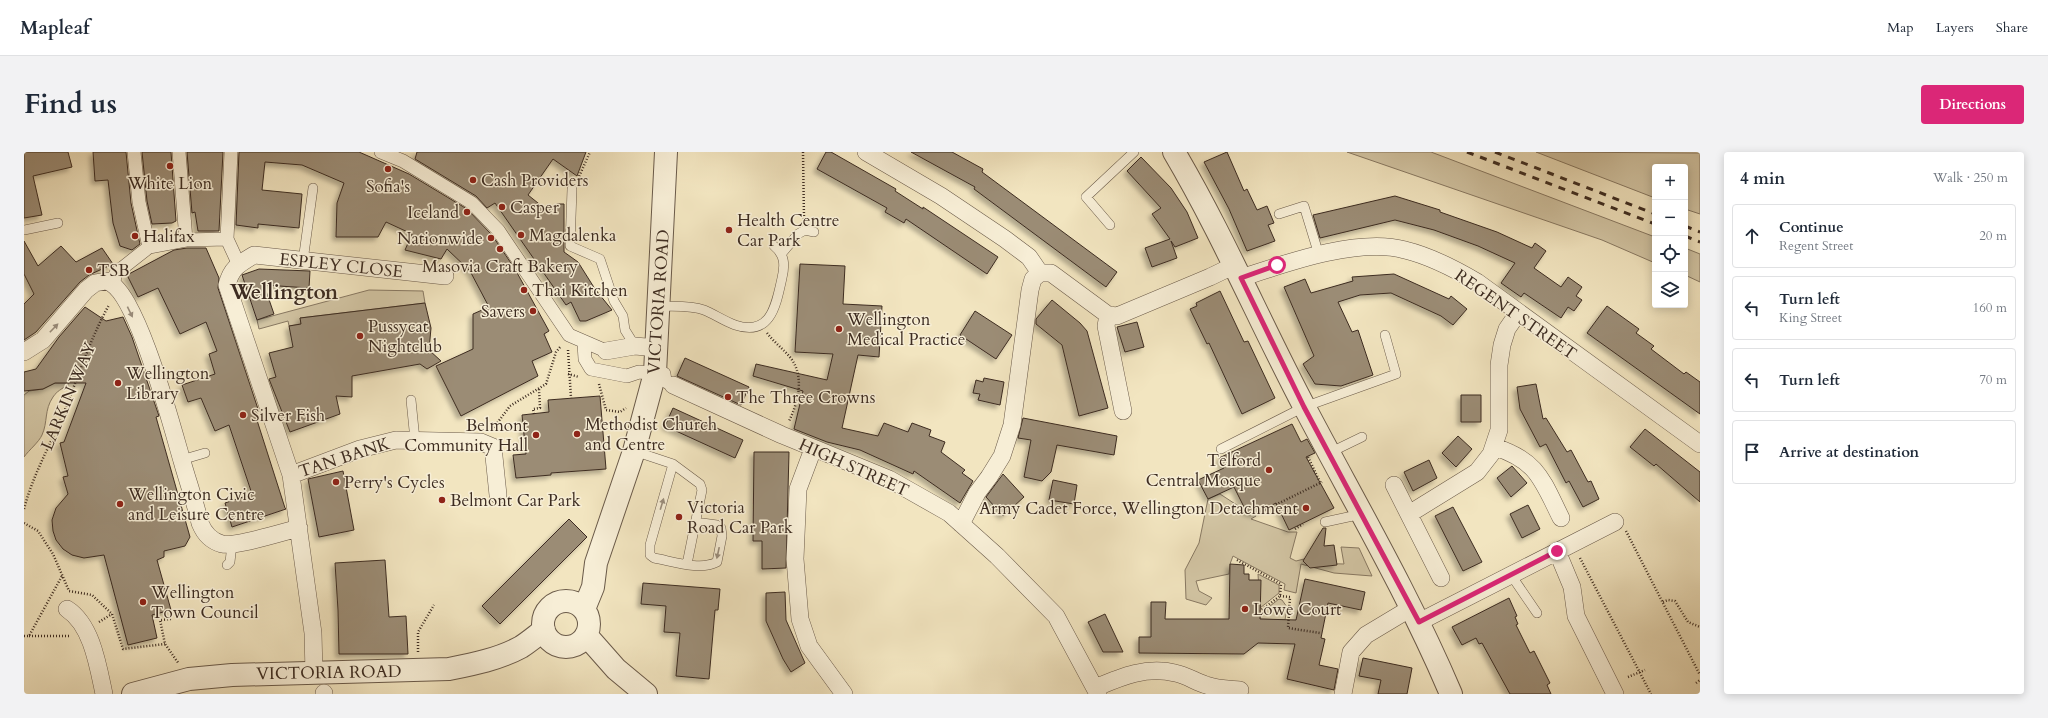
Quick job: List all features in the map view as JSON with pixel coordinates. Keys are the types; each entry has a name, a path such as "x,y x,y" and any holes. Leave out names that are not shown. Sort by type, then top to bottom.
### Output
{"street":[{"path":"134,152 139,202 149,247"},
{"path":"179,152 186,240"},
{"path":"231,152 227,239 239,264"},
{"path":"381,152 403,161 472,203 498,230 569,335 584,343 606,351 635,346 657,348"},
{"name":"VICTORIA ROAD","path":"575,605 593,586 596,563 634,451 655,373 666,152"},
{"path":"866,152 935,192 1005,239 1030,257 1040,273"},
{"path":"1174,152 1194,186 1238,271 1304,407 1415,615 1450,694"},
{"path":"113,284 116,273 149,247 186,240 227,239"},
{"name":"REGENT STREET","path":"1108,315 1118,316 1204,280 1238,271 1277,265 1319,255 1367,247 1404,249 1456,270 1477,282 1700,444"},
{"name":"ESPLEY CLOSE","path":"239,264 254,255 445,276"},
{"name":"TAN BANK","path":"239,264 230,273 227,285 291,475 313,633 322,683"},
{"path":"961,524 977,493 1002,456 1012,425 1030,290 1034,280 1040,273 1050,273 1108,315 1106,326 1123,412"},
{"path":"24,352 43,340 90,286 106,281 113,284 122,294 145,342 166,403 181,460 203,529 213,540 220,544 232,544 299,528"},
{"path":"1409,514 1477,472 1486,463 1494,447 1499,423 1499,365 1502,345 1507,329 1518,313"},
{"path":"584,343 585,359 591,369 604,373 627,376 639,372 664,374 665,381 672,386"},
{"name":"HIGH STREET","path":"672,386 813,449 889,479 950,513 997,556 1056,616 1097,691"},
{"name":"TAN BANK","path":"291,475 360,449 396,440 481,442"},
{"path":"481,442 493,447 498,495"},
{"path":"1494,447 1516,454 1534,469 1561,518"},
{"path":"813,449 798,489 795,560 800,619 809,646 844,694"},
{"path":"1394,485 1441,578"},
{"path":"1343,694 1351,652 1366,634 1511,575 1557,551 1620,524"},
{"path":"1557,551 1572,587 1576,616 1615,694"},
{"path":"547,635 544,621 549,609 560,602 575,605 589,622 581,640 646,694"},
{"path":"67,609 76,615 90,641 104,694"},
{"name":"VICTORIA ROAD","path":"133,694 189,679 247,674 322,683 418,671 449,669 481,663 547,635 563,647 581,640"},
{"path":"1097,691 1122,676 1141,671 1175,673 1218,688 1240,690"}],"lane":[{"path":"1110,225 1086,197 1134,152"},
{"path":"303,261 313,188"},
{"path":"572,189 570,246 600,259 614,301 623,316 625,330 635,346"},
{"path":"1279,214 1304,206 1319,255"},
{"path":"24,230 58,223"},
{"path":"782,253 798,234 804,230 814,232"},
{"path":"658,306 692,307 748,328 760,325 769,318 775,309 783,274 784,261 782,253 774,246"},
{"path":"1221,449 1304,407 1396,374 1386,335"},
{"path":"411,400 415,440"},
{"path":"1329,454 1362,438"},
{"path":"634,451 674,464 700,484 702,490 687,564"},
{"path":"181,460 205,453"},
{"path":"674,464 650,545 650,555 654,558 687,564 710,565 716,562 722,536 721,528 717,525 695,522"},
{"path":"1325,522 1362,514"},
{"path":"227,565 230,562 232,544"},
{"path":"1511,575 1537,613"}],"path":[{"path":"572,189 590,152"},
{"path":"803,152 804,230"},
{"name":"LARKIN WAY","path":"24,509 32,481 66,408 101,318 111,300 113,284"},
{"path":"760,325 790,357 800,378 795,410 782,435"},
{"path":"569,335 568,374 570,398"},
{"path":"481,442 510,406 546,384 556,352 569,335"},
{"path":"568,374 584,378"},
{"path":"599,383 606,410 620,412 626,408 628,404"},
{"path":"534,414 533,409 540,408 539,389"},
{"path":"1257,514 1321,482 1308,457"},
{"path":"24,524 38,531 53,554 69,591 92,595 112,614 123,649 165,644 160,620 171,619"},
{"path":"1295,528 1303,524"},
{"path":"1620,524 1663,602 1700,675"},
{"path":"1577,552 1650,694"},
{"path":"1237,560 1281,584 1280,596"},
{"path":"24,636 29,636 62,576"},
{"path":"1260,611 1280,596 1290,597 1288,628 1320,634"},
{"path":"1663,602 1668,600 1675,601 1688,622 1700,627"},
{"path":"418,671 418,632 434,605"},
{"path":"1628,677 1645,670"},
{"path":"1696,683 1700,680"}],"shaded area":[{"path":"1347,152 1431,152 1652,236 1652,262 1602,240"},
{"path":"1536,152 1700,153 1700,214 1688,210 1688,164 1652,164 1652,197"},
{"path":"1688,249 1700,254 1700,282 1688,276"},
{"path":"369,290 423,291 425,303 300,318 301,324 289,326 288,321 259,329 257,320"},
{"path":"71,381 53,397 48,407 42,435 24,457 24,395 29,391 43,389 55,383 66,383"},
{"path":"1220,494 1246,511 1255,514 1256,516 1251,519 1288,532 1297,532 1290,558 1296,561 1304,559 1305,563 1344,564 1341,547 1359,548 1372,576 1334,573 1301,564 1296,593 1284,590 1285,584 1233,556 1229,574 1196,581 1199,591 1212,598 1206,605 1186,599 1185,570 1199,543 1208,499"},
{"path":"1258,574 1279,585 1279,593 1260,608"},
{"path":"1279,599 1282,600 1287,607 1285,620 1260,619 1260,614"}],"building":[{"path":"24,152 68,152 72,167 33,176 42,215 24,218"},
{"path":"93,152 126,152 131,203 140,244 132,250 120,246 113,223 108,180 95,181"},
{"path":"142,152 171,152 176,221 172,223 152,224 147,201"},
{"path":"187,152 223,152 219,231 198,231 195,212 192,213"},
{"path":"239,152 359,152 409,174 467,209 492,235 515,269 549,331 544,334 552,352 532,361 538,376 461,416 436,366 473,349 473,314 489,307 470,271 447,249 441,259 405,250 412,234 386,222 378,237 336,237 337,203 344,183 302,165 265,162 262,190 302,194 299,228 258,224 258,228 236,225"},
{"path":"417,152 586,152 577,176 553,159 528,195 548,211 557,204 564,204 564,252 578,262 595,289 612,310 586,321 580,321 571,302 566,305 495,203 487,208 476,196 415,159"},
{"path":"826,152 831,152 896,189 895,191 923,209 923,207 998,257 987,274 906,219 904,223 885,212 887,208 817,169"},
{"path":"911,152 952,152 983,169 982,172 1117,272 1106,287 974,189 975,187"},
{"path":"1227,152 1244,191 1247,189 1257,210 1267,206 1274,223 1268,225 1275,241 1247,251 1229,209 1204,162"},
{"path":"1141,157 1171,188 1187,212 1198,238 1175,247 1171,241 1177,258 1152,267 1145,248 1170,239 1152,214 1161,208 1127,171"},
{"path":"1395,196 1440,210 1440,212 1497,232 1532,248 1535,243 1546,251 1534,268 1561,287 1568,277 1582,287 1576,296 1582,300 1574,311 1568,307 1561,318 1524,293 1521,297 1501,283 1515,263 1478,246 1434,230 1395,220 1320,238 1313,215"},
{"path":"24,241 38,266 61,246 76,262 102,248 113,264 89,275 80,282 36,332 24,340 24,304 34,294 24,274"},
{"path":"206,248 219,278 218,288 259,412 255,414 286,509 232,527 225,503 252,494 229,425 215,431 201,398 188,402 182,385 215,374 209,354 217,351 206,322 180,334 158,288 138,297 127,275 174,250"},
{"path":"800,264 845,266 843,304 882,306 879,357 858,355 842,428 878,436 884,423 908,432 912,423 931,430 929,436 945,442 941,452 965,470 962,473 973,481 960,503 914,471 913,474 860,450 827,442 794,429 803,391 753,376 756,364 827,380 833,354 795,352"},
{"path":"259,269 310,271 309,288 264,285 274,314 257,320 242,275"},
{"path":"1394,274 1449,299 1451,296 1467,309 1453,325 1441,316 1391,293 1360,295 1338,302 1352,332 1358,330 1373,375 1341,386 1315,384 1303,364 1314,356 1284,287 1305,279 1311,293 1353,281 1352,277"},
{"path":"1220,291 1244,342 1248,341 1275,398 1242,414 1209,343 1207,344 1190,309 1197,306 1196,303"},
{"path":"1052,300 1080,323 1087,331 1108,408 1079,416 1062,345 1036,324 1036,319"},
{"path":"425,303 431,328 429,350 441,361 427,369 420,364 352,376 352,397 336,396 340,414 290,432 269,379 276,377 269,353 293,347 289,326 301,324 300,318"},
{"path":"1607,306 1639,329 1636,333 1654,346 1651,349 1684,374 1686,372 1700,382 1700,414 1587,333"},
{"name":"Wellington Civic and Leisure Centre","path":"85,307 106,321 123,317 132,337 159,416 156,417 190,537 185,546 164,551 164,557 157,560 171,610 152,615 157,638 128,645 104,555 84,558 72,555 63,549 56,540 53,531 52,520 56,508 68,494 63,477 68,476 60,443 64,442 86,383 55,383 43,389 24,391 24,372 36,369 59,337"},
{"path":"975,311 1012,335 996,359 960,335"},
{"path":"1137,322 1144,347 1125,352 1117,327"},
{"path":"685,358 749,387 741,405 677,376"},
{"path":"984,378 1004,382 1000,405 978,400 980,394 973,393 976,380 983,382"},
{"path":"1536,384 1543,419 1546,418 1567,452 1571,450 1588,482 1591,481 1599,499 1583,507 1569,481 1566,483 1546,444 1540,447 1520,409 1517,387"},
{"path":"1461,395 1481,395 1481,422 1461,422"},
{"name":"Methodist Church and Centre","path":"600,396 606,469 551,473 551,475 516,478 513,455 526,454 522,415 549,412 548,400"},
{"path":"673,408 743,440 735,458 665,426"},
{"path":"1023,418 1117,436 1114,455 1057,445 1051,472 1042,481 1024,477 1031,440 1018,438"},
{"name":"Telford Central Mosque","path":"1292,424 1301,442 1307,439 1315,453 1306,457 1334,508 1289,530 1276,503 1255,514 1246,511 1234,487 1208,499 1198,480 1224,468 1219,458"},
{"path":"1645,429 1700,472 1700,502 1656,464 1654,466 1630,447"},
{"path":"1458,436 1472,449 1456,467 1442,453"},
{"path":"754,452 789,452 786,568 762,569 762,541 753,541"},
{"path":"1429,460 1437,478 1413,491 1404,472"},
{"path":"1512,466 1527,483 1511,497 1497,478"},
{"path":"343,471 354,530 319,537 308,479"},
{"path":"1003,474 1024,497 1003,516 986,497"},
{"path":"1053,480 1077,485 1074,504 1049,500"},
{"path":"1528,505 1540,529 1522,538 1510,514"},
{"path":"1453,507 1482,562 1463,571 1435,516"},
{"path":"569,519 587,537 500,624 482,606"},
{"path":"1323,528 1326,528 1324,546 1334,545 1337,565 1310,568 1303,561"},
{"path":"385,560 389,617 406,616 408,654 339,654 335,563"},
{"path":"1230,564 1244,565 1244,574 1249,574 1249,580 1261,580 1260,619 1296,620 1305,579 1365,592 1361,610 1328,603 1321,638 1325,639 1319,665 1338,669 1334,690 1287,679 1295,644 1258,643 1244,654 1139,653 1139,637 1151,637 1151,602 1166,602 1165,619 1229,619"},
{"path":"643,583 720,589 718,610 715,610 709,679 676,676 680,633 664,632 666,606 641,604"},
{"path":"785,592 786,620 805,663 791,672 783,659 766,621 766,593"},
{"path":"1509,598 1517,616 1515,617 1518,624 1516,625 1530,653 1534,651 1550,683 1547,685 1551,694 1510,694 1482,643 1479,644 1476,638 1462,645 1452,627"},
{"path":"1105,614 1123,652 1103,652 1088,622"},
{"path":"1363,658 1412,668 1407,694 1378,694 1381,680 1359,676"}],"railway":[{"path":"1467,152 1652,223"},
{"path":"1495,152 1652,213"},
{"path":"1688,227 1700,232"},
{"path":"1688,237 1700,242"}],"place":[{"name":"White Lion","path":"170,166"},
{"name":"Sofia's","path":"388,169"},
{"name":"Cash Providers","path":"473,180"},
{"name":"Casper","path":"502,207"},
{"name":"Iceland","path":"467,212"},
{"name":"Health Centre Car Park","path":"729,230"},
{"name":"Magdalenka","path":"521,235"},
{"name":"Halifax","path":"135,236"},
{"name":"Nationwide","path":"491,238"},
{"name":"Masovia Craft Bakery","path":"500,249"},
{"name":"TSB","path":"89,270"},
{"name":"Thai Kitchen","path":"524,290"},
{"name":"Savers","path":"533,311"},
{"name":"Wellington Medical Practice","path":"839,329"},
{"name":"Pussycat Nightclub","path":"360,336"},
{"name":"Wellington Library","path":"118,383"},
{"name":"The Three Crowns","path":"728,397"},
{"name":"Silver Fish","path":"243,415"},
{"name":"Methodist Church and Centre","path":"577,434"},
{"name":"Belmont Community Hall","path":"536,435"},
{"name":"Telford Central Mosque","path":"1269,470"},
{"name":"Perry's Cycles","path":"336,482"},
{"name":"Belmont Car Park","path":"442,500"},
{"name":"Wellington Civic and Leisure Centre","path":"120,504"},
{"name":"Army Cadet Force, Wellington Detachment","path":"1306,508"},
{"name":"Victoria Road Car Park","path":"679,517"},
{"name":"Wellington Town Council","path":"143,602"},
{"name":"Lowe Court","path":"1245,609"}],"district":[{"name":"Wellington","path":"284,292"}],"route":[{"path":"1277,265 1241,278 1304,407 1419,622 1557,551"}]}
